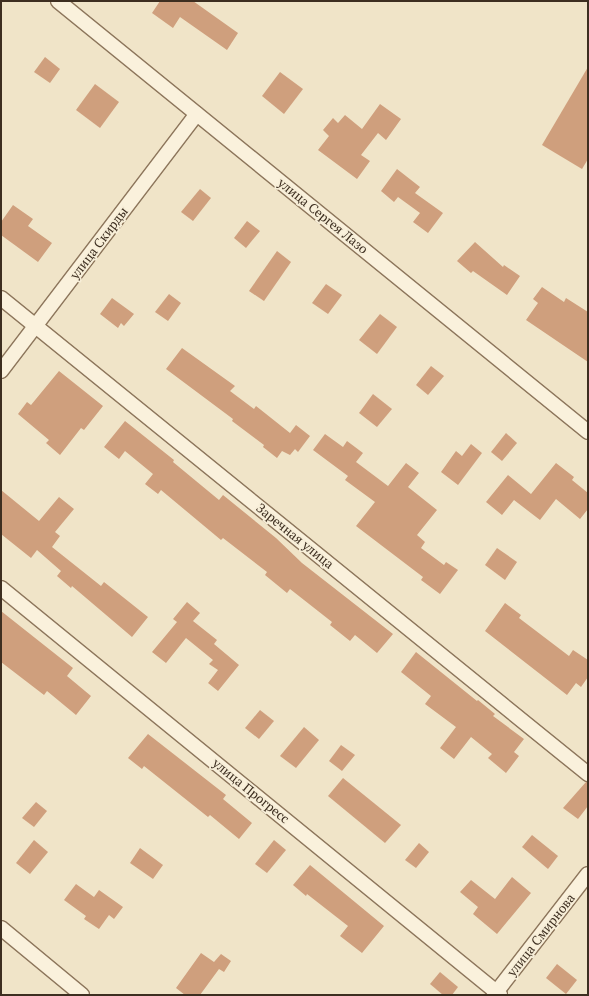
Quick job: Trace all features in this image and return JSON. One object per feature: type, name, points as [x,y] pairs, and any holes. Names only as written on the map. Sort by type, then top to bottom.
[{"type":"street","name":"улица Сергея Лазо","points":[[58,1],[588,432]]},
{"type":"street","name":"улица Скирды","points":[[1,371],[197,114]]},
{"type":"street","name":"Заречная улица","points":[[1,298],[588,774]]},
{"type":"street","name":"улица Прогресс","points":[[1,588],[497,994]]},
{"type":"street","name":"улица Смирнова","points":[[497,994],[588,874]]},
{"type":"street","points":[[1,928],[82,995]]},
{"type":"building","points":[[160,1],[193,1],[238,33],[227,50],[180,17],[173,28],[152,13]]},
{"type":"building","points":[[45,57],[60,69],[50,83],[34,72]]},
{"type":"building","points":[[588,67],[588,159],[582,169],[542,145]]},
{"type":"building","points":[[280,72],[303,89],[284,114],[262,96]]},
{"type":"building","points":[[95,84],[119,102],[100,128],[76,110]]},
{"type":"building","points":[[380,104],[401,119],[386,140],[378,133],[361,155],[370,161],[357,179],[318,150],[329,136],[323,130],[333,118],[338,123],[345,115],[362,129]]},
{"type":"building","points":[[397,169],[420,187],[415,193],[443,213],[428,233],[413,222],[420,213],[398,197],[394,202],[381,191]]},
{"type":"building","points":[[200,189],[211,198],[193,221],[181,212]]},
{"type":"building","points":[[13,205],[33,219],[28,226],[52,243],[38,262],[1,235],[1,222]]},
{"type":"building","points":[[247,221],[260,231],[246,248],[234,238]]},
{"type":"building","points":[[475,242],[503,267],[504,265],[520,276],[507,295],[473,271],[471,273],[457,261]]},
{"type":"building","points":[[277,251],[291,262],[264,301],[249,291]]},
{"type":"building","points":[[326,284],[342,295],[328,314],[312,303]]},
{"type":"building","points":[[542,287],[564,302],[566,298],[588,312],[588,362],[526,320],[538,303],[533,299]]},
{"type":"building","points":[[169,294],[181,303],[168,321],[155,312]]},
{"type":"building","points":[[112,298],[134,314],[124,326],[121,323],[118,328],[100,314]]},
{"type":"building","points":[[380,314],[397,327],[377,354],[359,340]]},
{"type":"building","points":[[182,348],[235,386],[230,391],[254,409],[256,406],[290,433],[296,425],[310,436],[298,452],[295,449],[290,455],[282,451],[277,458],[263,447],[264,445],[232,421],[233,419],[166,369]]},
{"type":"building","points":[[431,366],[444,376],[428,395],[416,385]]},
{"type":"building","points":[[59,371],[103,406],[84,430],[81,428],[60,455],[46,443],[49,440],[18,414],[27,402],[31,405]]},
{"type":"building","points":[[373,394],[392,409],[377,427],[359,413]]},
{"type":"building","points":[[125,421],[174,460],[173,462],[219,500],[223,495],[276,538],[302,563],[393,634],[377,653],[355,635],[350,641],[330,625],[332,622],[290,589],[287,593],[265,575],[267,572],[223,538],[221,540],[161,490],[158,494],[145,484],[153,474],[125,451],[119,459],[104,447]]},
{"type":"building","points":[[506,433],[517,443],[502,461],[491,452]]},
{"type":"building","points":[[325,434],[343,447],[347,441],[363,453],[356,462],[388,486],[406,463],[419,473],[408,487],[437,510],[417,535],[425,542],[421,548],[444,565],[446,562],[458,570],[440,594],[421,580],[423,577],[356,526],[375,502],[345,480],[348,476],[313,450]]},
{"type":"building","points":[[471,444],[482,453],[458,485],[441,472],[456,451],[462,456]]},
{"type":"building","points":[[556,463],[574,477],[572,480],[588,493],[588,509],[580,519],[556,499],[540,520],[514,500],[502,515],[486,502],[508,475],[531,494]]},
{"type":"building","points":[[1,490],[39,521],[59,497],[74,509],[55,532],[60,536],[52,547],[101,586],[104,582],[148,617],[132,637],[72,586],[71,588],[57,576],[61,571],[37,550],[31,558],[1,534]]},
{"type":"building","points":[[497,548],[517,562],[505,580],[485,565]]},
{"type":"building","points":[[187,602],[200,613],[193,621],[217,640],[214,644],[239,665],[218,691],[208,683],[218,670],[209,664],[213,660],[186,638],[166,663],[152,652],[177,622],[173,619]]},
{"type":"building","points":[[505,603],[521,615],[519,618],[569,656],[573,650],[588,660],[588,677],[581,687],[576,683],[567,695],[485,631]]},
{"type":"building","points":[[1,611],[73,668],[67,676],[91,696],[76,715],[47,691],[44,695],[1,662]]},
{"type":"building","points":[[416,652],[495,714],[493,716],[524,739],[514,752],[519,756],[506,773],[488,758],[492,754],[471,737],[454,759],[440,748],[456,727],[425,704],[431,696],[401,672]]},
{"type":"building","points":[[260,710],[274,721],[259,739],[245,728]]},
{"type":"building","points":[[304,727],[319,740],[296,768],[280,756]]},
{"type":"building","points":[[148,734],[226,795],[223,799],[252,823],[239,839],[210,815],[208,817],[144,766],[142,769],[128,758]]},
{"type":"building","points":[[341,745],[355,755],[342,771],[329,761]]},
{"type":"building","points":[[343,778],[401,825],[385,843],[328,796]]},
{"type":"building","points":[[586,782],[588,782],[588,806],[578,819],[563,808]]},
{"type":"building","points":[[36,802],[47,811],[34,827],[22,818]]},
{"type":"building","points":[[532,835],[558,856],[548,869],[522,847]]},
{"type":"building","points":[[34,840],[48,852],[30,874],[16,863]]},
{"type":"building","points":[[274,840],[286,850],[267,873],[255,864]]},
{"type":"building","points":[[419,843],[429,852],[416,868],[405,860]]},
{"type":"building","points":[[140,848],[163,865],[153,879],[130,863]]},
{"type":"building","points":[[310,865],[384,926],[362,953],[340,936],[348,926],[293,885]]},
{"type":"building","points":[[512,877],[531,893],[497,934],[473,914],[478,907],[460,892],[471,880],[495,899]]},
{"type":"building","points":[[76,884],[94,897],[99,890],[123,907],[114,919],[109,915],[99,929],[84,919],[86,916],[64,900]]},
{"type":"building","points":[[201,953],[214,962],[221,954],[231,961],[224,972],[219,969],[200,995],[185,995],[176,988]]},
{"type":"building","points":[[557,964],[577,980],[566,994],[546,978]]},
{"type":"building","points":[[440,972],[458,987],[452,995],[443,995],[430,984]]}]
